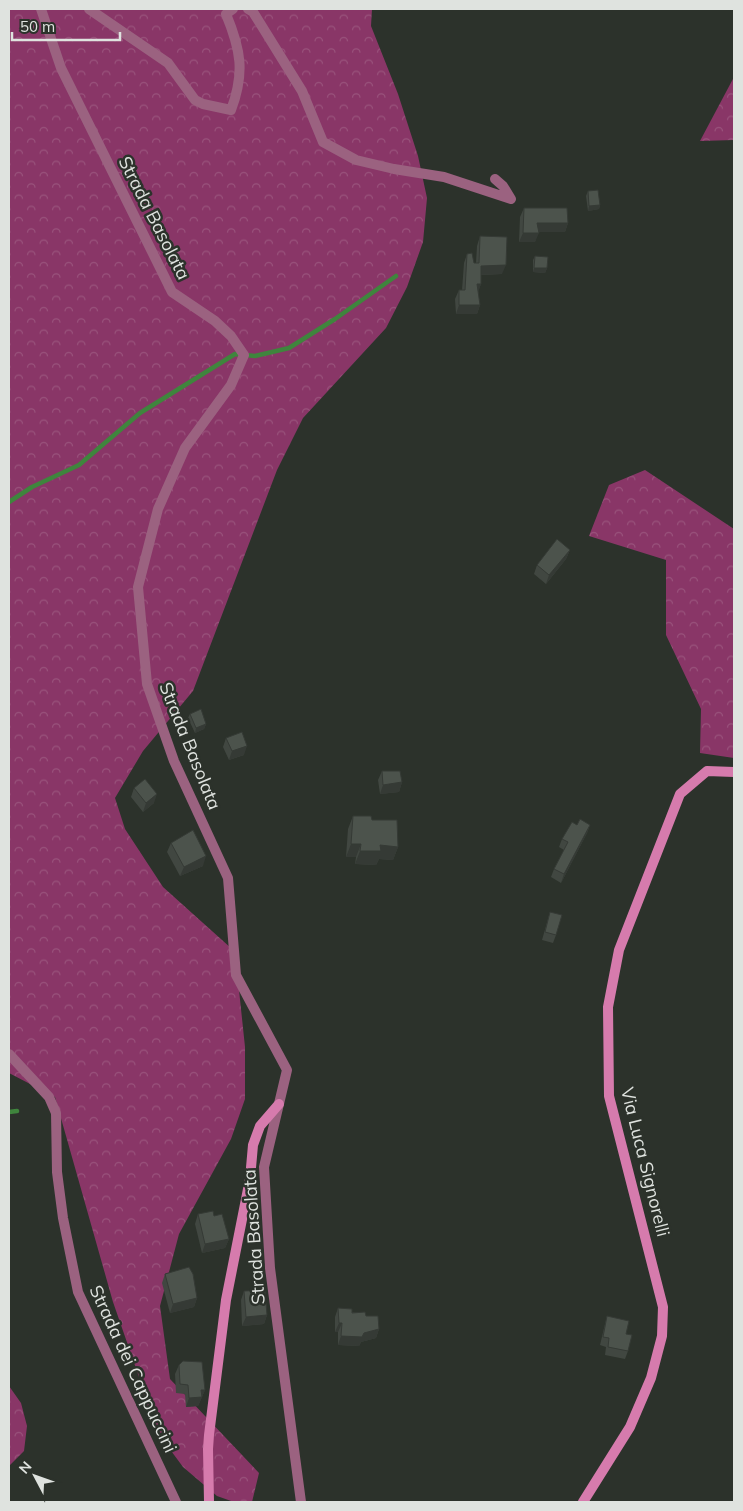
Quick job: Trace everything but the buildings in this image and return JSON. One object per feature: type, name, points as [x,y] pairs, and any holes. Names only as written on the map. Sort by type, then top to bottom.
[{"type":"main road","name":"Via Luca Signorelli","points":[[583,1502],[630,1427],[651,1378],[662,1336],[663,1307],[609,1096],[608,1007],[619,950],[680,794],[707,771],[734,772]]},
{"type":"main road","points":[[209,1502],[208,1449],[226,1300],[250,1179],[253,1145],[260,1126],[279,1104]]},
{"type":"street","name":"Strada Basolata","points":[[41,9],[61,68],[172,292],[214,321],[231,336],[244,355],[231,386],[186,448],[158,509],[138,587],[147,684],[174,761],[228,878],[236,974],[287,1070],[264,1167],[270,1268],[301,1502]]},
{"type":"street","points":[[89,9],[168,63],[195,100],[203,104],[231,110],[238,90],[240,76],[240,60],[232,28],[226,14],[233,9]]},
{"type":"street","points":[[248,9],[253,12],[302,91],[323,142],[356,160],[394,169],[444,177],[511,199],[503,186],[494,179]]},
{"type":"street","name":"Strada dei Cappuccini","points":[[9,1054],[48,1097],[56,1113],[57,1172],[62,1218],[78,1292],[176,1502]]},
{"type":"green space","points":[[9,9],[372,9],[371,26],[398,94],[418,156],[427,198],[423,242],[407,287],[386,328],[303,418],[277,470],[193,691],[143,751],[115,798],[125,829],[163,887],[232,949],[239,990],[245,1047],[245,1099],[231,1139],[179,1234],[160,1306],[170,1379],[259,1473],[252,1502],[234,1502],[217,1496],[183,1467],[152,1425],[138,1374],[113,1302],[55,1097],[9,1073]]},
{"type":"green space","points":[[734,77],[734,140],[700,141]]},
{"type":"green space","points":[[645,470],[734,529],[734,758],[700,753],[701,709],[666,635],[666,560],[589,536],[609,485]]},
{"type":"green space","points":[[9,1386],[21,1403],[27,1426],[24,1451],[9,1466]]},
{"type":"waterway","points":[[9,502],[32,487],[79,465],[140,413],[235,354],[255,356],[289,348],[335,319],[396,276]]},
{"type":"waterway","points":[[9,1112],[17,1111]]}]
